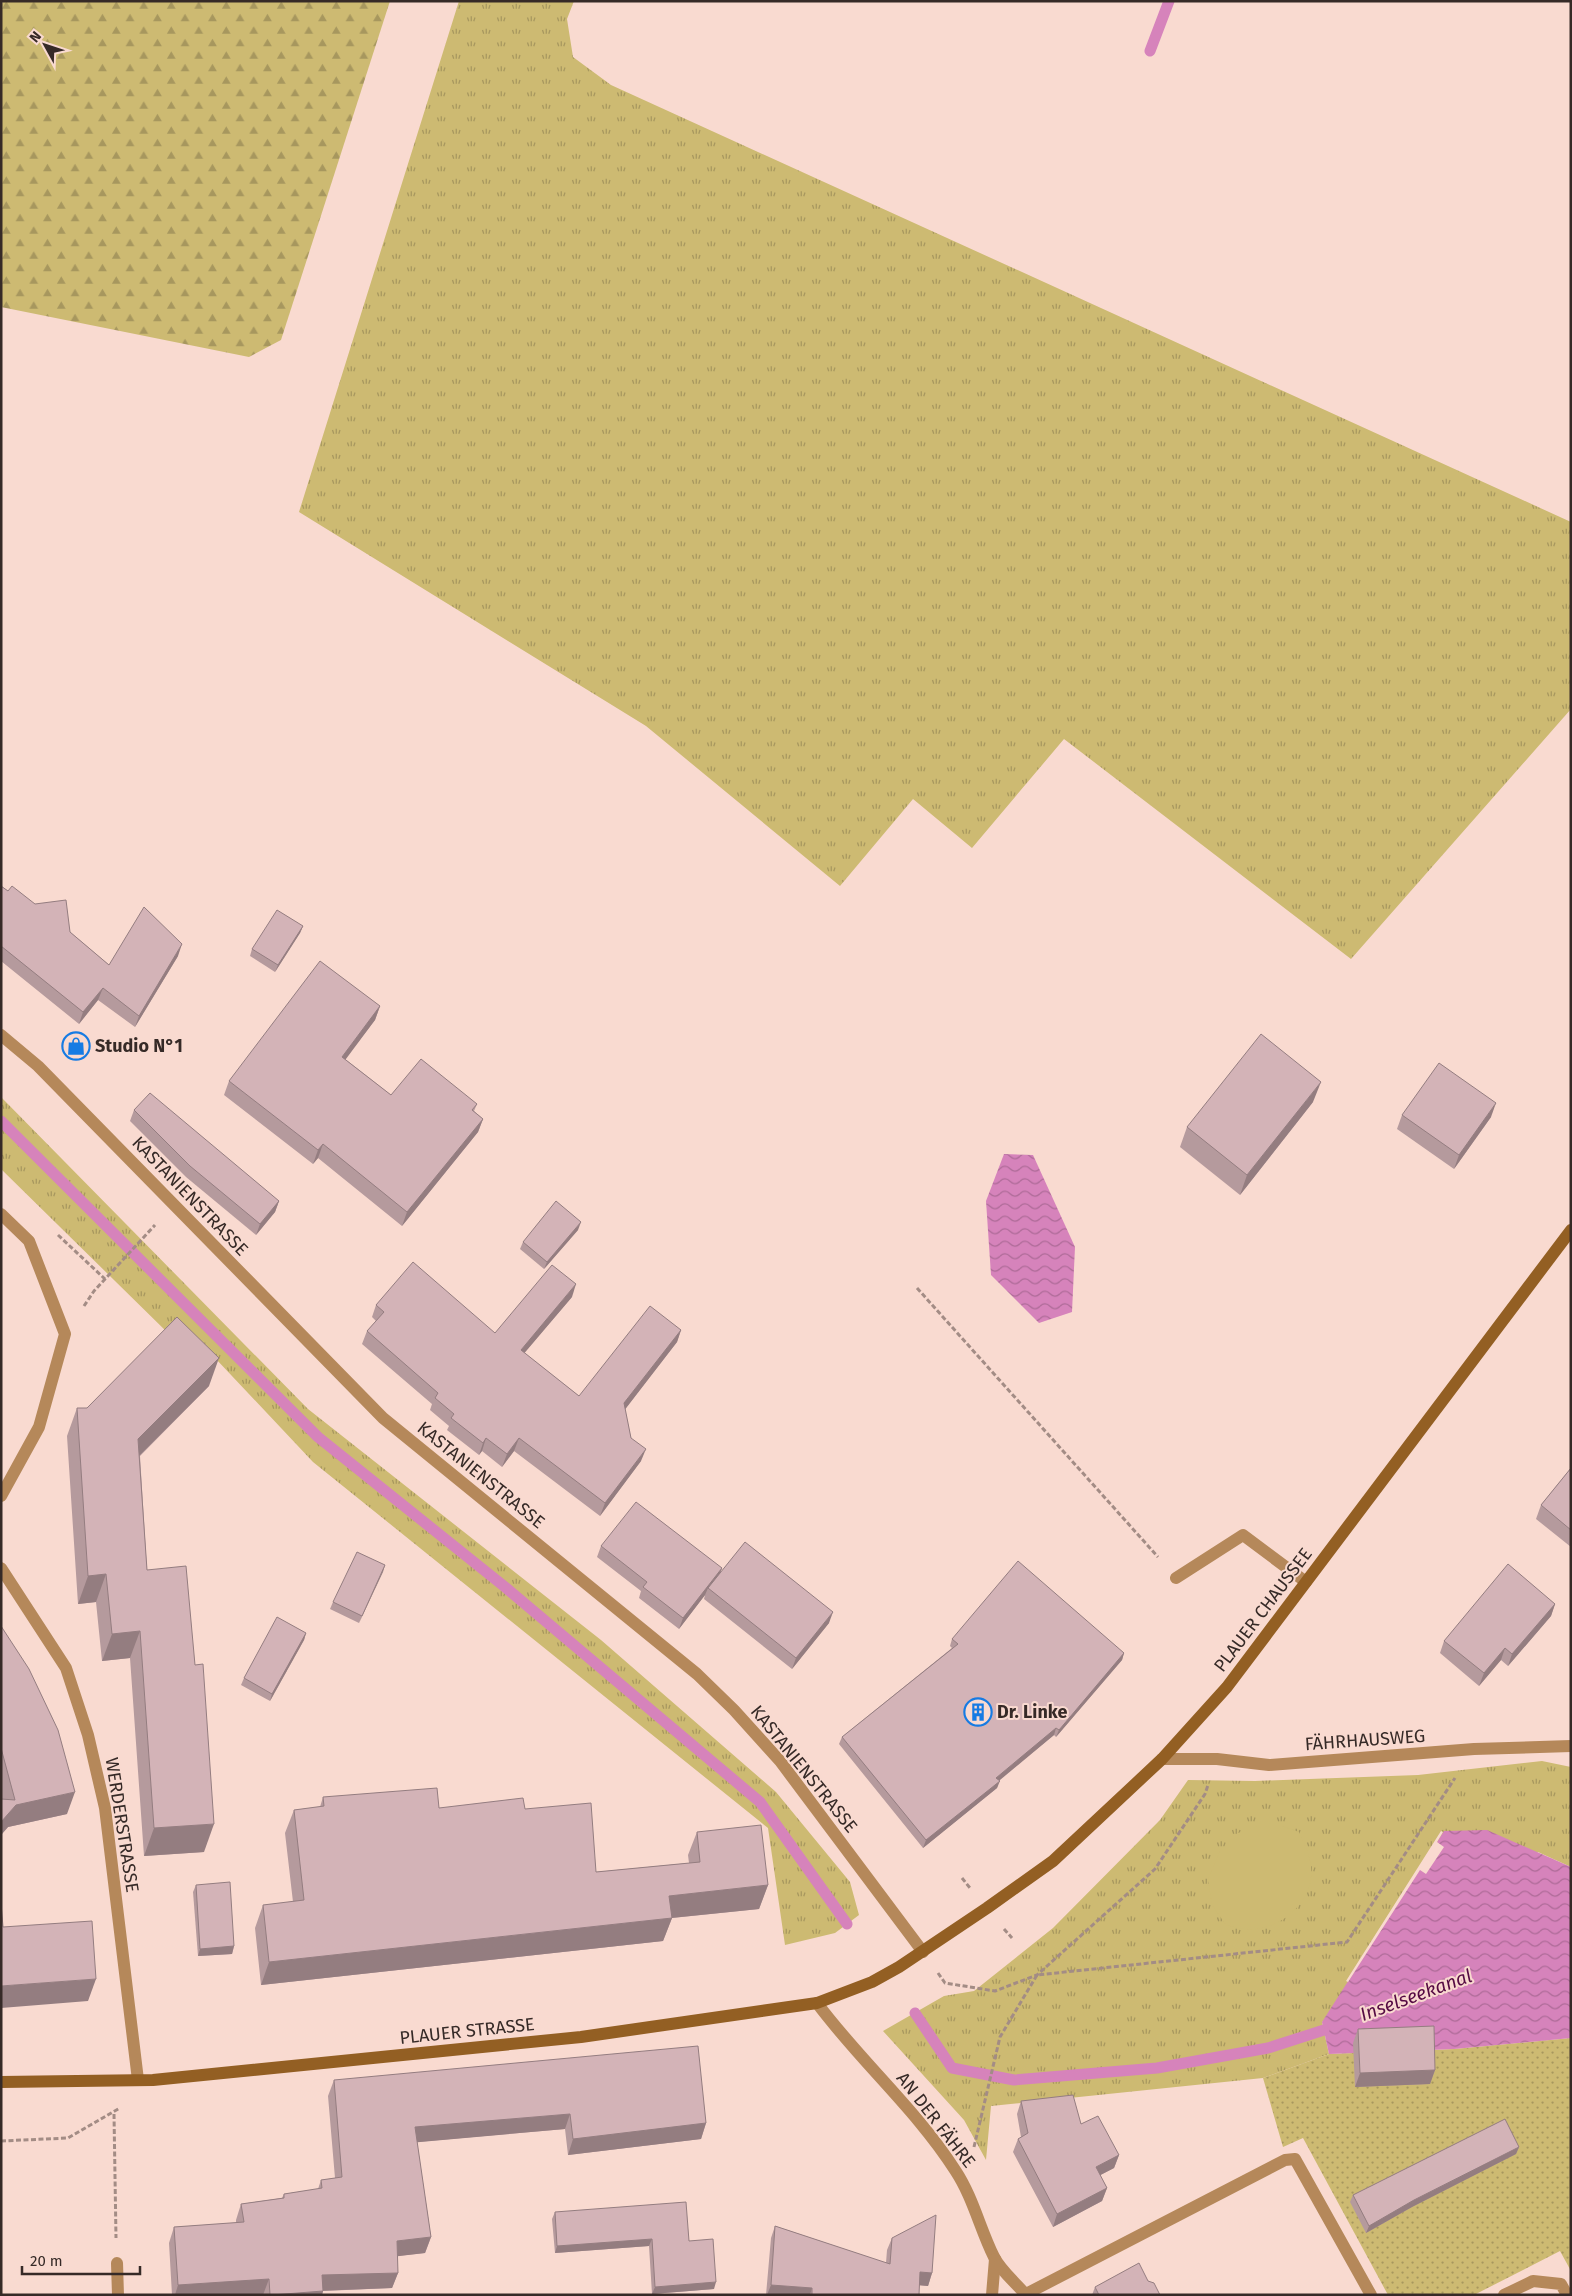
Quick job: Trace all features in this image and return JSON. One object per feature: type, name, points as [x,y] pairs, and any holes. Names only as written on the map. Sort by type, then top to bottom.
[{"type":"main road","name":"PLAUER CHAUSSEE","points":[[923,1952],[1053,1861],[1162,1759],[1227,1686],[1571,1230]]},
{"type":"main road","name":"PLAUER STRASSE","points":[[1,2082],[138,2080],[580,2037],[816,2003],[872,1982],[923,1952]]},
{"type":"street","name":"KASTANIENSTRASSE","points":[[1,1036],[38,1066],[383,1418],[697,1674],[734,1710],[780,1761],[923,1952]]},
{"type":"street","points":[[1,1214],[29,1242],[65,1334],[39,1427],[1,1496]]},
{"type":"street","points":[[1176,1578],[1243,1535],[1306,1582]]},
{"type":"street","name":"WERDERSTRASSE","points":[[1,1568],[66,1668],[88,1735],[105,1808],[138,2080]]},
{"type":"street","name":"FÄHRHAUSWEG","points":[[1162,1759],[1217,1760],[1269,1765],[1474,1749],[1571,1746]]},
{"type":"street","name":"AN DER FÄHRE","points":[[816,2003],[842,2037],[905,2104],[955,2170],[969,2195],[995,2259],[1026,2295]]},
{"type":"street","points":[[1026,2295],[1285,2160],[1295,2159],[1371,2295]]},
{"type":"street","points":[[992,2295],[995,2259]]},
{"type":"street","points":[[117,2263],[118,2295]]},
{"type":"street","points":[[1504,2295],[1533,2281],[1561,2284],[1567,2295]]},
{"type":"path","points":[[29,1242],[54,1231],[105,1279]]},
{"type":"path","points":[[94,1291],[148,1232]]},
{"type":"path","points":[[917,1288],[1176,1578]]},
{"type":"path","points":[[923,1952],[945,1983],[995,1991],[1037,1975],[1347,1942],[1474,1749]]},
{"type":"path","points":[[973,2150],[1000,2036],[1037,1975],[1155,1869],[1205,1794],[1217,1760]]},
{"type":"path","points":[[114,2114],[117,2263]]},
{"type":"green space","points":[[3,1],[390,1],[281,340],[249,357],[1,307],[1,7]]},
{"type":"green space","points":[[459,1],[574,1],[567,19],[573,57],[611,85],[1571,522],[1571,709],[1351,959],[1064,739],[972,848],[913,799],[840,886],[646,726],[299,512]]},
{"type":"green space","points":[[1,1097],[308,1409],[601,1640],[776,1792],[850,1882],[859,1915],[835,1933],[785,1945],[768,1828],[313,1462],[183,1324],[171,1336],[1,1169]]},
{"type":"green space","points":[[1542,1761],[1571,1767],[1571,1867],[1538,1852],[1322,2022],[1329,2054],[1263,2078],[991,2106],[986,2160],[964,2120],[883,2031],[944,1996],[974,1991],[1053,1928],[1160,1820],[1188,1780],[1255,1781],[1418,1775]]},
{"type":"green space","points":[[1259,1826],[1282,1826],[1299,1832],[1308,1853],[1311,1877],[1309,1888],[1304,1898],[1288,1916],[1267,1927],[1242,1929],[1226,1925],[1212,1905],[1208,1879],[1220,1851],[1238,1833]]},
{"type":"green space","points":[[1571,2038],[1571,2271],[1560,2251],[1474,2295],[1388,2295],[1303,2138],[1283,2147],[1263,2078],[1329,2054],[1454,2049]]},
{"type":"water","points":[[1004,1154],[1033,1155],[1075,1247],[1072,1312],[1039,1323],[991,1275],[986,1201]]},
{"type":"water","name":"Inselseekanal","points":[[1487,1830],[1571,1867],[1571,2038],[1454,2049],[1329,2054],[1322,2022],[1444,1831]]},
{"type":"pier","points":[[1441,1831],[1443,1832],[1437,1842],[1444,1847],[1426,1874],[1420,1870],[1348,1982],[1346,1981]]},
{"type":"building","points":[[1,886],[8,891],[12,886],[35,904],[66,900],[70,932],[109,965],[144,907],[182,944],[139,1016],[103,988],[83,1012],[1,946]]},
{"type":"building","points":[[277,910],[303,926],[278,965],[252,949]]},
{"type":"building","points":[[320,961],[380,1006],[342,1057],[391,1095],[421,1059],[477,1104],[472,1110],[483,1119],[407,1212],[323,1144],[318,1150],[229,1081]]},
{"type":"building","points":[[1261,1034],[1321,1082],[1247,1175],[1187,1127]]},
{"type":"building","points":[[1439,1063],[1496,1103],[1459,1155],[1402,1115]]},
{"type":"building","points":[[150,1093],[279,1201],[260,1224],[190,1166],[134,1110]]},
{"type":"building","points":[[556,1201],[581,1222],[547,1262],[523,1242]]},
{"type":"building","points":[[413,1262],[495,1333],[552,1265],[576,1284],[521,1350],[579,1396],[650,1306],[681,1330],[624,1403],[631,1438],[646,1449],[605,1503],[519,1438],[507,1454],[486,1438],[483,1443],[451,1418],[454,1414],[435,1398],[438,1393],[367,1331],[384,1312],[376,1305]]},
{"type":"building","points":[[177,1317],[219,1358],[138,1439],[147,1570],[186,1566],[195,1665],[203,1664],[214,1824],[154,1828],[140,1631],[112,1634],[106,1574],[88,1576],[77,1408],[87,1408]]},
{"type":"building","points":[[1571,1468],[1571,1530],[1541,1505]]},
{"type":"building","points":[[636,1502],[722,1568],[683,1618],[643,1587],[647,1582],[601,1546]]},
{"type":"building","points":[[745,1542],[833,1612],[796,1658],[708,1588]]},
{"type":"building","points":[[357,1552],[385,1565],[362,1616],[333,1602]]},
{"type":"building","name":"Dr. Linke","points":[[1018,1561],[1124,1653],[1059,1730],[1056,1728],[996,1778],[1000,1781],[926,1840],[842,1737],[958,1644],[952,1639]]},
{"type":"building","points":[[1508,1564],[1555,1604],[1512,1654],[1505,1648],[1484,1673],[1444,1641]]},
{"type":"building","points":[[277,1617],[306,1633],[272,1694],[244,1678]]},
{"type":"building","points":[[1,1626],[29,1669],[58,1730],[75,1792],[16,1805],[1,1822],[1,1799],[15,1800],[1,1748]]},
{"type":"building","points":[[437,1788],[439,1808],[523,1798],[525,1809],[591,1803],[596,1872],[700,1862],[697,1832],[761,1825],[768,1885],[669,1896],[672,1918],[269,1962],[263,1905],[304,1900],[294,1810],[324,1806],[323,1797]]},
{"type":"building","points":[[230,1882],[234,1946],[200,1949],[196,1885]]},
{"type":"building","points":[[1,1903],[3,1927],[92,1921],[96,1979],[1,1986]]},
{"type":"building","points":[[1434,2026],[1435,2070],[1360,2073],[1358,2029]]},
{"type":"building","points":[[698,2046],[706,2123],[573,2139],[570,2114],[415,2127],[431,2237],[397,2241],[398,2273],[322,2275],[323,2291],[272,2295],[270,2295],[269,2279],[178,2285],[174,2227],[244,2222],[241,2204],[284,2198],[284,2194],[322,2188],[321,2180],[342,2177],[334,2080]]},
{"type":"building","points":[[1073,2095],[1081,2124],[1098,2116],[1119,2155],[1096,2167],[1107,2188],[1057,2214],[1018,2139],[1028,2133],[1021,2101]]},
{"type":"building","points":[[1505,2119],[1519,2147],[1414,2200],[1369,2226],[1353,2195]]},
{"type":"building","points":[[686,2202],[689,2241],[713,2239],[716,2282],[655,2287],[652,2239],[557,2246],[555,2212]]},
{"type":"building","points":[[936,2215],[932,2273],[920,2272],[919,2295],[812,2295],[812,2288],[771,2285],[775,2226],[890,2264],[892,2238]]},
{"type":"building","points":[[1139,2263],[1148,2281],[1154,2283],[1160,2295],[1099,2295],[1095,2287]]},
{"type":"waterway","points":[[1150,51],[1169,1]]},
{"type":"waterway","points":[[1,1121],[318,1437],[505,1587],[760,1802],[847,1924]]},
{"type":"waterway","points":[[915,2013],[952,2068],[1014,2080],[1157,2068],[1268,2048],[1324,2030]]},
{"type":"place","name":"Studio N°1","points":[[76,1046]]},
{"type":"place","name":"Dr. Linke","points":[[978,1712]]}]
